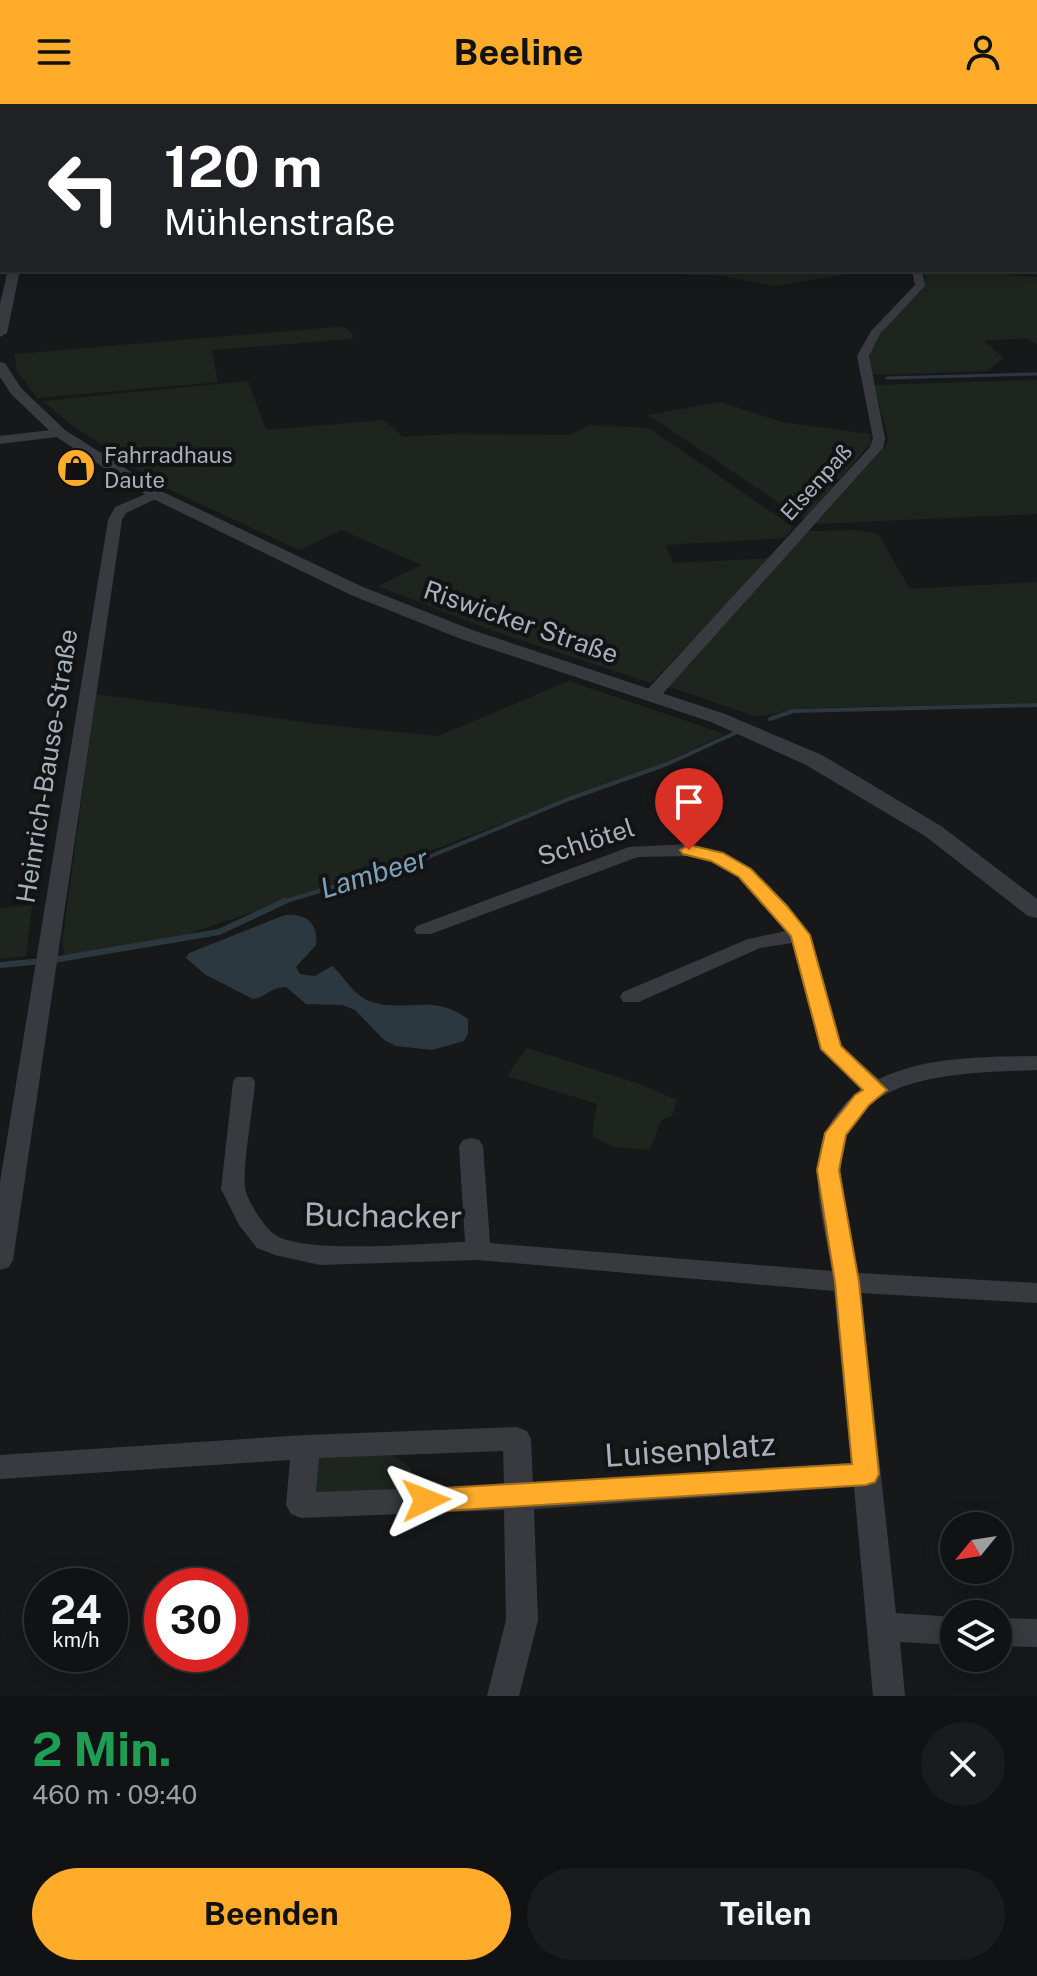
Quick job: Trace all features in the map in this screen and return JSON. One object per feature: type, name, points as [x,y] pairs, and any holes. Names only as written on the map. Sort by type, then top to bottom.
[{"type":"street","name":"Elsenpaß","points":[[652,695],[876,448],[879,438],[863,356],[875,333],[920,286],[918,272]]},
{"type":"street","points":[[0,333],[9,280]]},
{"type":"street","name":"Riswicker Straße","points":[[0,366],[16,391],[60,433],[155,494],[357,591],[468,635],[718,718],[814,760],[876,794],[933,831],[1037,911]]},
{"type":"street","points":[[0,440],[60,433]]},
{"type":"street","name":"Heinrich-Bause-Straße","points":[[0,1260],[4,1205],[115,520],[120,510],[155,494]]},
{"type":"street","name":"Schlötel","points":[[424,930],[636,851],[689,850],[717,857],[745,873],[800,935],[831,1049],[877,1090]]},
{"type":"street","points":[[631,997],[755,943],[800,935]]},
{"type":"street","points":[[889,1696],[847,1282],[828,1170],[835,1133],[862,1100],[907,1076],[943,1068],[1037,1063]]},
{"type":"street","name":"Buchacker","points":[[244,1082],[233,1189],[248,1219],[266,1241],[284,1248],[320,1255],[478,1251],[847,1282],[1037,1293]]},
{"type":"street","name":"Buchacker","points":[[471,1146],[478,1251]]},
{"type":"street","points":[[0,1467],[305,1447],[517,1439],[522,1620],[503,1696]]},
{"type":"street","name":"Luisenplatz","points":[[305,1447],[301,1505],[519,1497],[866,1474]]},
{"type":"street","points":[[883,1627],[940,1630]]},
{"type":"street","points":[[1012,1632],[1037,1633]]},
{"type":"shaded area","points":[[686,272],[860,272],[775,286],[717,275],[687,275]]},
{"type":"shaded area","points":[[922,272],[983,272],[1037,277],[1037,345],[1026,338],[984,341],[1004,358],[988,371],[870,373],[869,360],[878,337],[923,289],[925,276]]},
{"type":"shaded area","points":[[346,328],[354,336],[351,339],[212,350],[218,382],[37,398],[17,371],[14,354]]},
{"type":"shaded area","points":[[1037,380],[1037,514],[815,524],[889,442],[874,385]]},
{"type":"shaded area","points":[[248,381],[266,430],[384,420],[403,437],[447,434],[570,435],[589,425],[649,428],[793,527],[785,538],[666,545],[673,563],[772,558],[651,683],[493,631],[378,586],[421,565],[342,530],[299,550],[168,489],[73,426],[43,401]]},
{"type":"shaded area","points":[[720,402],[782,422],[870,434],[870,444],[807,517],[800,517],[648,415]]},
{"type":"shaded area","points":[[855,530],[878,534],[910,589],[1037,582],[1037,703],[802,708],[756,717],[667,686],[808,531]]},
{"type":"shaded area","points":[[569,681],[725,734],[658,766],[400,862],[179,937],[65,957],[62,943],[96,694],[326,725],[438,736]]},
{"type":"shaded area","points":[[32,905],[26,956],[0,959],[0,908]]},
{"type":"shaded area","points":[[285,915],[305,918],[315,931],[316,945],[296,967],[300,974],[315,976],[332,966],[353,990],[369,1001],[394,1006],[430,1005],[455,1011],[468,1019],[468,1034],[464,1041],[432,1050],[396,1046],[384,1040],[355,1010],[342,1005],[306,1004],[286,987],[253,999],[206,975],[186,958],[189,953]]},
{"type":"shaded area","points":[[527,1048],[640,1084],[677,1100],[672,1116],[661,1120],[650,1150],[614,1147],[592,1136],[597,1104],[507,1076]]},
{"type":"shaded area","points":[[390,1453],[411,1468],[411,1480],[401,1493],[314,1500],[311,1457]]},
{"type":"waterway","points":[[887,378],[1037,374]]},
{"type":"waterway","name":"Lambeer","points":[[770,719],[793,711],[1037,705]]},
{"type":"waterway","name":"Lambeer","points":[[284,902],[414,863],[569,799],[667,764],[735,733]]},
{"type":"waterway","name":"Lambeer","points":[[53,960],[219,932],[284,902]]},
{"type":"waterway","name":"Lambeer","points":[[279,903],[284,902]]},
{"type":"waterway","name":"Lambeer","points":[[0,965],[43,961]]},
{"type":"place","name":"Fahrradhaus Daute","points":[[76,468]]},
{"type":"route","points":[[426,1500],[519,1497],[866,1474],[847,1282],[828,1170],[835,1133],[862,1100],[877,1090],[831,1049],[800,935],[766,893],[745,873],[717,857],[689,850]]}]
